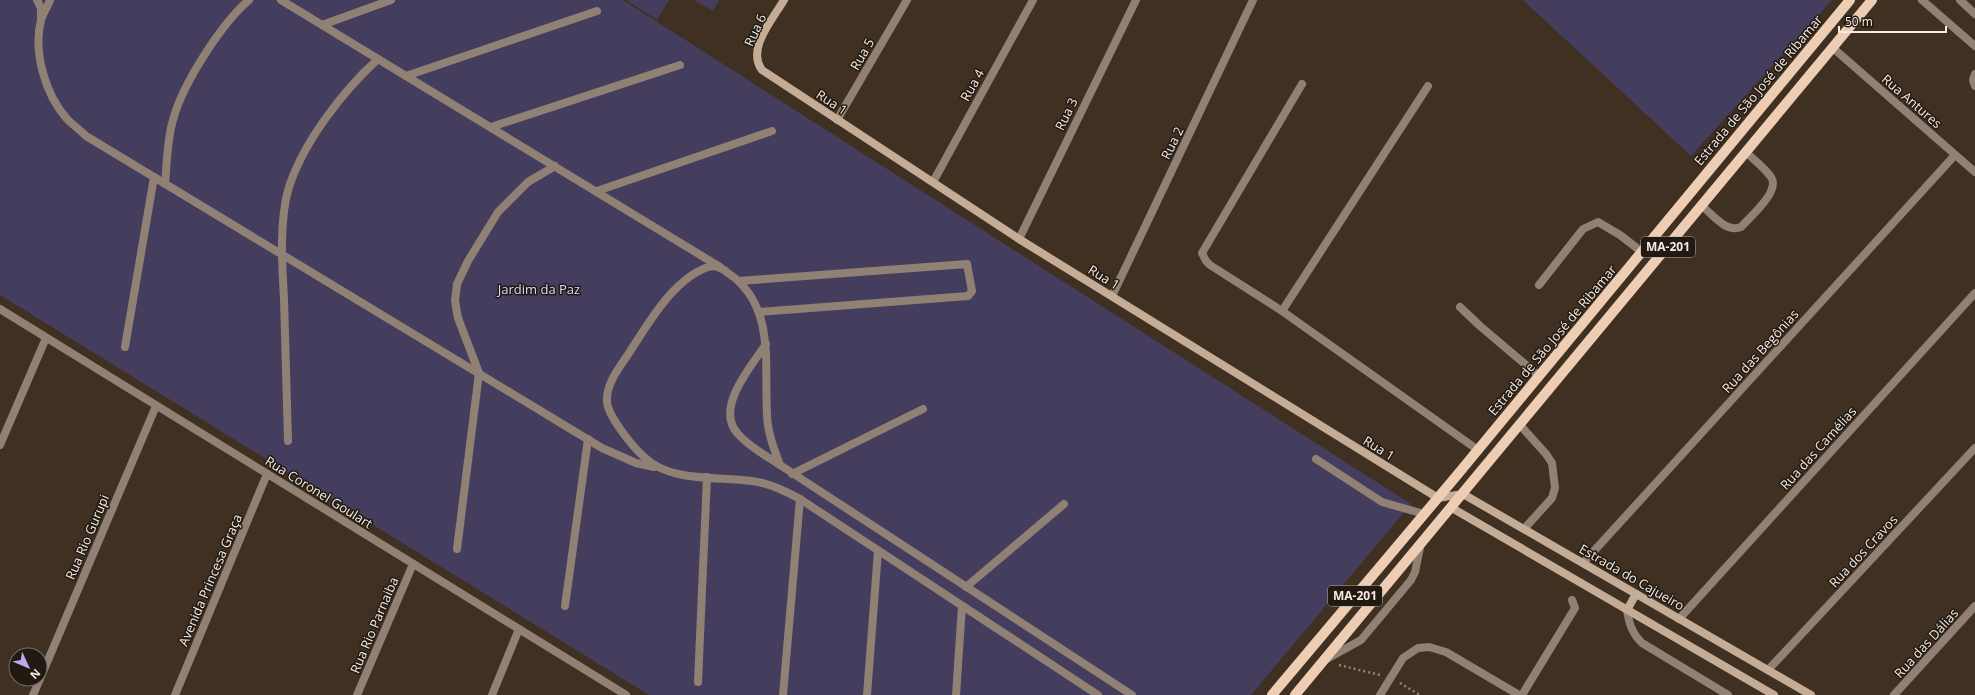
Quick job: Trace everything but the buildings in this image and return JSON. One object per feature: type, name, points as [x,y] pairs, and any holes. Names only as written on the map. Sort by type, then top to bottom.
[{"type":"main road","name":"Rua 6","points":[[762,70],[756,59],[756,50],[760,40],[784,0]]},
{"type":"main road","name":"Estrada de São José de Ribamar","points":[[1272,695],[1478,450],[1850,0]]},
{"type":"main road","name":"MA-201","points":[[1295,695],[1421,543],[1452,508],[1872,0]]},
{"type":"main road","name":"Rua 1","points":[[762,70],[1019,239],[1438,498]]},
{"type":"main road","name":"Estrada do Cajueiro","points":[[1463,494],[1811,695]]},
{"type":"main road","points":[[1438,498],[1463,494]]},
{"type":"main road","points":[[1452,508],[1774,695]]},
{"type":"main road","points":[[1627,610],[1636,594]]},
{"type":"street","points":[[37,0],[41,8],[39,46],[43,73],[53,97],[67,118],[86,136],[620,457],[664,470],[767,484],[800,499],[1098,695]]},
{"type":"street","points":[[41,20],[50,0]]},
{"type":"street","points":[[165,184],[172,121],[181,98],[203,58],[227,24],[249,0]]},
{"type":"street","points":[[281,0],[728,272],[739,281],[760,312],[766,335],[767,415],[769,429],[780,465]]},
{"type":"street","points":[[322,25],[391,0]]},
{"type":"street","name":"Rua 5","points":[[837,120],[907,0]]},
{"type":"street","name":"Rua 4","points":[[933,182],[1033,0]]},
{"type":"street","name":"Rua 3","points":[[1019,239],[1136,0]]},
{"type":"street","name":"Rua 2","points":[[1112,296],[1253,0]]},
{"type":"street","points":[[1922,0],[1975,46]]},
{"type":"street","points":[[1960,0],[1975,14]]},
{"type":"street","points":[[406,76],[597,11]]},
{"type":"street","name":"Rua Antures","points":[[1833,48],[1975,172]]},
{"type":"street","points":[[288,441],[282,255],[286,202],[295,172],[322,125],[340,99],[358,78],[378,59]]},
{"type":"street","points":[[491,127],[680,65]]},
{"type":"street","points":[[1975,74],[1973,80],[1975,86]]},
{"type":"street","points":[[1302,84],[1202,253],[1210,265],[1282,311],[1478,450]]},
{"type":"street","points":[[1282,311],[1428,86]]},
{"type":"street","points":[[597,192],[772,131]]},
{"type":"street","points":[[1702,206],[1728,228],[1734,230],[1740,227],[1771,193],[1774,185],[1771,177],[1746,152]]},
{"type":"street","name":"Rua das Begônias","points":[[1583,563],[1955,155]]},
{"type":"street","points":[[458,549],[479,373],[458,318],[454,301],[457,284],[468,261],[498,212],[528,182],[555,166]]},
{"type":"street","points":[[125,347],[154,177]]},
{"type":"street","points":[[1539,285],[1583,229],[1591,224],[1598,222],[1607,226],[1642,252]]},
{"type":"street","points":[[739,281],[967,264],[972,291],[968,296],[760,312]]},
{"type":"street","points":[[664,470],[650,463],[641,455],[617,423],[607,405],[609,387],[614,376],[656,311],[670,295],[699,271],[709,267],[719,268],[728,272]]},
{"type":"street","name":"Rua das Camélias","points":[[1679,619],[1975,293]]},
{"type":"street","points":[[1460,307],[1539,376]]},
{"type":"street","name":"Rua Coronel Goulart","points":[[0,310],[626,695]]},
{"type":"street","points":[[0,446],[46,338]]},
{"type":"street","points":[[766,344],[734,394],[729,412],[731,423],[739,436],[792,474],[1132,695]]},
{"type":"street","name":"Rua Rio Gurupi","points":[[48,660],[156,406]]},
{"type":"street","points":[[792,474],[923,409]]},
{"type":"street","points":[[1520,425],[1546,454],[1552,463],[1555,488],[1552,498],[1524,529]]},
{"type":"street","points":[[565,606],[588,439]]},
{"type":"street","name":"Rua dos Cravos","points":[[1768,670],[1975,448]]},
{"type":"street","points":[[1316,459],[1382,502],[1424,514]]},
{"type":"street","name":"Avenida Princesa Graça","points":[[174,695],[267,474]]},
{"type":"street","points":[[698,682],[707,477]]},
{"type":"street","points":[[783,695],[800,499]]},
{"type":"street","points":[[966,588],[1064,504]]},
{"type":"street","points":[[1323,661],[1361,640],[1411,580],[1415,572],[1421,543]]},
{"type":"street","points":[[867,695],[878,551]]},
{"type":"street","name":"Rua Rio Parnaiba","points":[[357,695],[414,564]]},
{"type":"street","points":[[1380,695],[1402,658],[1418,648],[1429,647],[1446,652],[1520,695],[1574,608],[1572,600]]},
{"type":"street","points":[[956,695],[962,606]]},
{"type":"street","name":"Rua das Dálias","points":[[1894,695],[1975,606]]},
{"type":"street","points":[[1627,610],[1629,626],[1634,635],[1642,643],[1728,695]]},
{"type":"street","points":[[492,695],[519,629]]},
{"type":"path","points":[[1323,661],[1391,677],[1420,695]]},
{"type":"green space","name":"Jardim da Paz","points":[[0,0],[623,0],[1411,504],[1251,695],[649,695],[0,295]]},
{"type":"green space","points":[[626,0],[669,0],[657,20]]},
{"type":"green space","points":[[694,0],[719,0],[713,11]]},
{"type":"green space","points":[[1523,0],[1832,0],[1691,156]]}]
